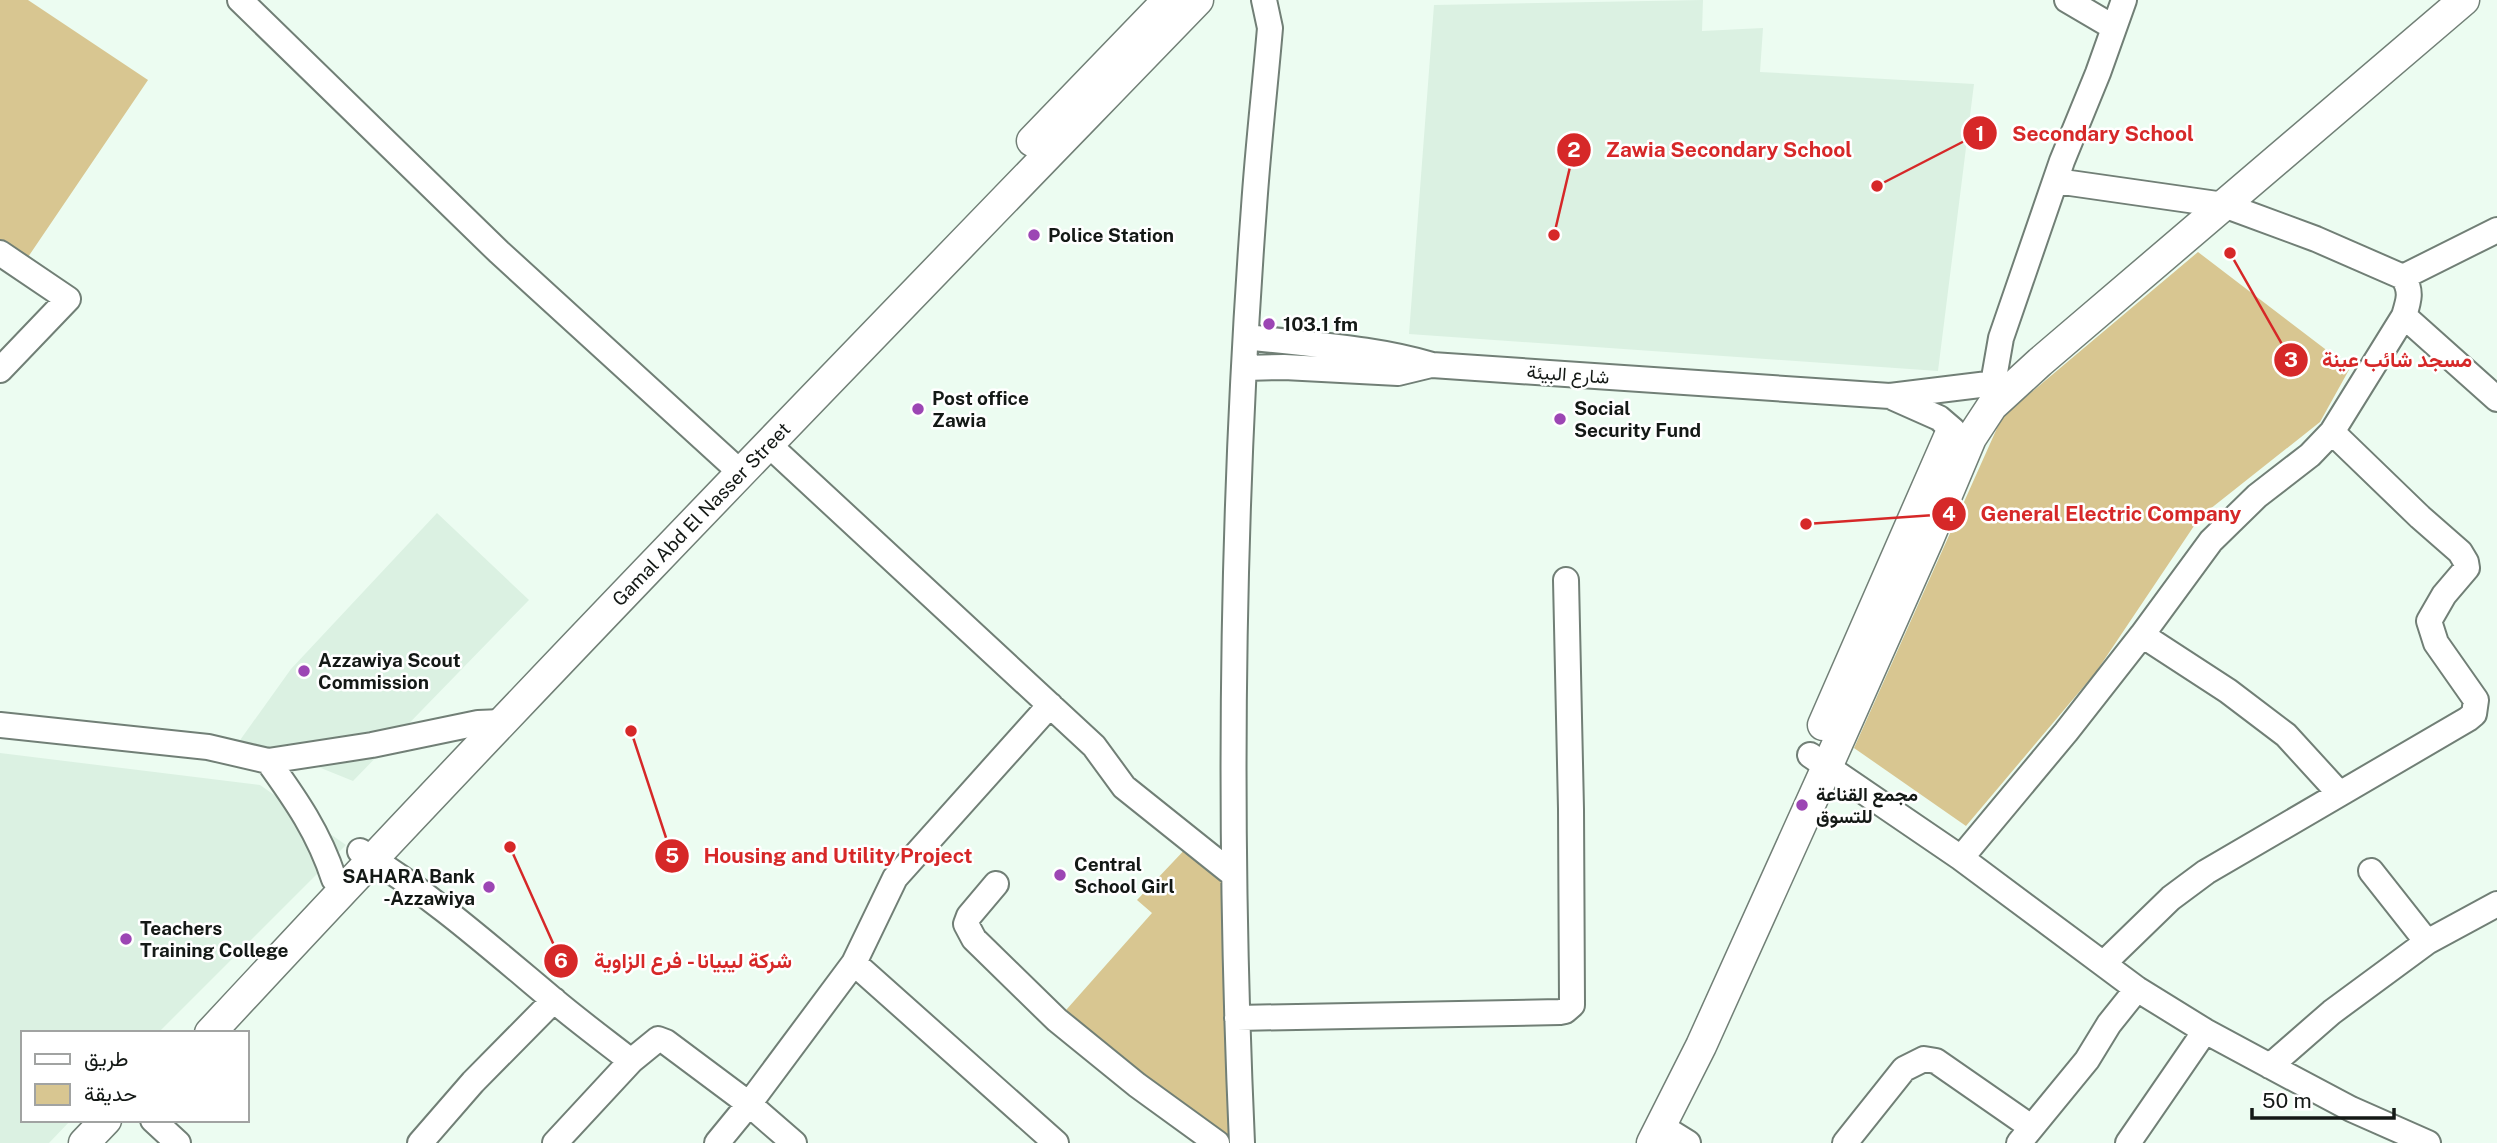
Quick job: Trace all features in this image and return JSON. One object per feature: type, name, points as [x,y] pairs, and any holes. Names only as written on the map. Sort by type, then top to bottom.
[{"type":"main road","name":"Gamal Abd El Nasser Street","points":[[212,1031],[366,854],[734,466],[1168,0]]},
{"type":"main road","name":"Gamal Abd El Nasser Street","points":[[734,466],[768,444],[1198,0]]},
{"type":"main road","points":[[1636,1143],[1818,761],[1928,540],[1961,458],[1986,414],[2214,204],[2443,0]]},
{"type":"main road","points":[[1656,1134],[1701,1046],[1953,430],[1991,381],[2464,0]]},
{"type":"main road","name":"Gamal Abd El Nasser Street","points":[[190,1031],[334,879],[366,854]]},
{"type":"main road","points":[[84,1143],[104,1122]]},
{"type":"main road","points":[[107,1143],[126,1122]]},
{"type":"street","points":[[240,0],[499,252],[734,466]]},
{"type":"street","points":[[1242,1143],[1234,875],[1235,614],[1254,206],[1270,28],[1264,0]]},
{"type":"street","points":[[1270,28],[1284,0]]},
{"type":"street","points":[[2067,0],[2113,27]]},
{"type":"street","points":[[1991,381],[2001,338],[2124,0]]},
{"type":"street","points":[[1961,858],[2066,732],[2211,541],[2257,496],[2310,455],[2332,432],[2404,316],[2410,299],[2403,277],[2316,239],[2214,204],[2056,181]]},
{"type":"street","points":[[2403,277],[2497,230]]},
{"type":"street","points":[[0,253],[68,299],[0,370]]},
{"type":"street","points":[[2404,316],[2497,399]]},
{"type":"street","name":"شارع البيئة","points":[[1247,337],[1366,350],[1403,356],[1432,365],[1890,396],[1991,381]]},
{"type":"street","points":[[1245,368],[1284,367],[1398,373],[1432,365]]},
{"type":"street","name":"شارع البيئة","points":[[1890,396],[1930,413],[1953,430]]},
{"type":"street","points":[[2104,963],[2171,898],[2197,878],[2474,714],[2476,700],[2436,643],[2430,621],[2435,608],[2467,568],[2466,562],[2460,552],[2332,432]]},
{"type":"street","points":[[768,444],[1094,746],[1124,787],[1234,875]]},
{"type":"street","points":[[1237,1018],[1560,1012],[1573,1005],[1566,580]]},
{"type":"street","points":[[2142,635],[2228,691],[2286,735],[2339,793]]},
{"type":"street","points":[[717,1143],[854,962],[895,878],[1050,705]]},
{"type":"street","points":[[0,725],[208,747],[268,761],[490,723]]},
{"type":"street","points":[[268,761],[315,830],[334,879]]},
{"type":"street","points":[[1818,761],[1961,858],[2137,989],[2205,1031],[2351,1109],[2428,1143]]},
{"type":"street","points":[[366,854],[472,931],[631,1061]]},
{"type":"street","points":[[2371,871],[2427,942]]},
{"type":"street","points":[[996,884],[968,916],[966,923],[974,939],[1057,1020],[1137,1085],[1217,1143]]},
{"type":"street","points":[[2270,1066],[2332,1012],[2427,942],[2497,904]]},
{"type":"street","points":[[854,962],[1056,1143]]},
{"type":"street","points":[[1845,1143],[1904,1069],[1924,1059],[1936,1061],[2025,1135],[2087,1060],[2109,1024],[2137,989]]},
{"type":"street","points":[[420,1143],[473,1082],[554,1000]]},
{"type":"street","points":[[2128,1143],[2205,1031]]},
{"type":"street","points":[[555,1143],[631,1061],[657,1039],[666,1042],[749,1104],[794,1143]]},
{"type":"street","points":[[155,1122],[178,1143]]},
{"type":"street","points":[[1656,1134],[1688,1143]]},
{"type":"shaded area","points":[[1703,0],[1702,31],[1763,28],[1760,72],[1974,84],[1938,371],[1409,334],[1434,5]]},
{"type":"shaded area","points":[[437,513],[529,600],[353,781],[269,747],[238,743],[291,669]]},
{"type":"shaded area","name":"Teachers Training College","points":[[0,753],[260,785],[346,845],[160,1031],[21,1031],[21,1122],[69,1122],[49,1143],[0,1143]]},
{"type":"green space","points":[[0,0],[28,0],[148,80],[24,263],[0,247]]},
{"type":"green space","points":[[2198,252],[2350,368],[2320,422],[2200,517],[2096,672],[1966,826],[1854,748],[2002,417]]},
{"type":"green space","points":[[1191,843],[1232,876],[1242,1143],[1218,1143],[1059,1018],[1152,913],[1137,900]]},
{"type":"place","name":"Secondary School","points":[[1877,186]]},
{"type":"place","name":"Police Station","points":[[1034,235]]},
{"type":"place","name":"Zawia Secondary School","points":[[1554,235]]},
{"type":"place","name":"مسجد شائب عينة","points":[[2230,253]]},
{"type":"place","name":"103.1 fm","points":[[1269,324]]},
{"type":"place","name":"Post office Zawia","points":[[918,409]]},
{"type":"place","name":"Social Security Fund","points":[[1560,419]]},
{"type":"place","name":"General Electric Company","points":[[1806,524]]},
{"type":"place","name":"Azzawiya Scout Commission","points":[[304,671]]},
{"type":"place","name":"Housing and Utility Project","points":[[631,731]]},
{"type":"place","name":"مجمع القناعة للتسوق","points":[[1802,805]]},
{"type":"place","name":"شركة ليبيانا - فرع الزاوية","points":[[510,847]]},
{"type":"place","name":"Central School Girl","points":[[1060,875]]},
{"type":"place","name":"SAHARA Bank -Azzawiya","points":[[489,887]]},
{"type":"place","name":"Teachers Training College","points":[[126,939]]}]
